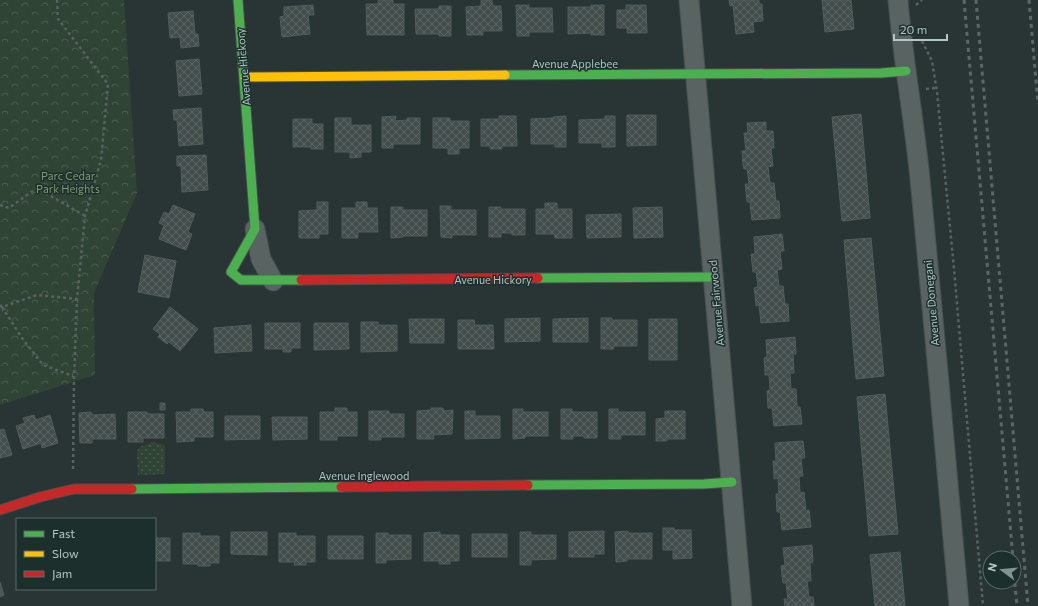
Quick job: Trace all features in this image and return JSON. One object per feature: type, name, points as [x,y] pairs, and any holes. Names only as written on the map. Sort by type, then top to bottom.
[{"type":"street","name":"Avenue Hickory","points":[[238,0],[255,229],[261,259],[273,281]]},
{"type":"street","name":"Avenue Fairwood","points":[[690,0],[742,606]]},
{"type":"street","name":"Avenue Donegani","points":[[906,3],[902,47],[921,186],[959,606]]},
{"type":"street","name":"Avenue Applebee","points":[[244,77],[881,73],[906,71]]},
{"type":"street","name":"Avenue Hickory","points":[[255,229],[230,272],[241,280],[273,281],[714,277]]},
{"type":"street","name":"Avenue Inglewood","points":[[0,510],[40,497],[78,489],[688,484],[732,482]]},
{"type":"path","points":[[57,0],[58,19],[108,84],[101,160],[85,216],[77,300],[72,477]]},
{"type":"path","points":[[906,3],[915,11]]},
{"type":"path","points":[[920,36],[932,61],[937,92],[983,606]]},
{"type":"path","points":[[0,205],[9,208],[37,188],[85,216]]},
{"type":"path","points":[[74,377],[43,365],[22,338],[1,306],[37,295],[77,300]]},
{"type":"green space","name":"Parc Cedar Park Heights","points":[[0,0],[124,0],[137,193],[94,293],[95,375],[0,405]]},
{"type":"green space","points":[[152,442],[165,445],[165,474],[138,475],[137,451],[140,447]]},
{"type":"building","points":[[378,0],[393,0],[393,4],[404,4],[404,35],[367,35],[366,4],[378,4]]},
{"type":"building","points":[[481,0],[492,0],[493,6],[501,6],[502,31],[483,31],[483,35],[467,35],[466,7],[481,6]]},
{"type":"building","points":[[729,0],[759,0],[759,4],[762,4],[763,21],[753,22],[754,32],[736,34],[733,5],[730,6]]},
{"type":"building","points":[[822,0],[851,0],[854,29],[825,32]]},
{"type":"building","points":[[313,5],[314,15],[308,15],[310,34],[282,37],[280,17],[284,16],[284,7]]},
{"type":"building","points":[[516,5],[529,5],[529,8],[552,8],[553,32],[529,32],[529,36],[517,36]]},
{"type":"building","points":[[591,5],[604,5],[604,35],[591,35],[591,33],[568,34],[568,7],[591,7]]},
{"type":"building","points":[[626,5],[646,5],[647,33],[627,33],[627,28],[617,28],[617,10],[626,10]]},
{"type":"building","points":[[439,6],[451,6],[451,36],[439,36],[439,34],[416,34],[415,9],[439,9]]},
{"type":"building","points":[[193,11],[195,34],[198,34],[199,46],[181,48],[180,37],[170,38],[168,13]]},
{"type":"building","points":[[199,59],[202,94],[179,96],[176,61]]},
{"type":"building","points":[[201,108],[203,144],[179,146],[177,120],[174,120],[173,110]]},
{"type":"building","points":[[861,114],[870,218],[842,221],[832,117]]},
{"type":"building","points":[[627,115],[656,115],[656,145],[627,146]]},
{"type":"building","points":[[396,116],[395,121],[407,120],[407,118],[420,118],[420,144],[393,144],[393,148],[382,148],[382,117]]},
{"type":"building","points":[[499,116],[516,116],[517,146],[502,146],[502,149],[490,149],[490,146],[481,146],[481,119],[499,119]]},
{"type":"building","points":[[566,116],[566,147],[555,147],[555,144],[531,144],[531,119]]},
{"type":"building","points":[[605,116],[615,116],[615,147],[602,147],[602,143],[579,143],[579,120],[605,119]]},
{"type":"building","points":[[335,118],[351,118],[351,125],[371,125],[371,152],[361,152],[361,157],[350,158],[350,152],[335,152]]},
{"type":"building","points":[[433,118],[450,118],[450,121],[469,121],[469,148],[459,148],[459,154],[448,154],[448,148],[433,148]]},
{"type":"building","points":[[293,119],[312,119],[312,124],[323,124],[323,149],[293,147]]},
{"type":"building","points":[[766,122],[766,131],[773,131],[774,148],[771,148],[773,166],[768,167],[770,183],[774,183],[776,201],[779,201],[780,218],[752,220],[750,202],[747,202],[745,184],[749,184],[747,169],[744,169],[743,165],[742,151],[746,151],[744,133],[748,133],[747,123]]},
{"type":"building","points":[[206,155],[208,190],[182,192],[181,166],[177,166],[177,156]]},
{"type":"building","points":[[317,202],[328,202],[328,234],[319,234],[319,238],[299,238],[299,211],[317,210]]},
{"type":"building","points":[[356,202],[367,202],[367,208],[377,208],[378,232],[358,232],[358,238],[342,238],[342,208],[356,208]]},
{"type":"building","points":[[545,203],[557,203],[557,209],[572,209],[572,238],[555,238],[554,234],[536,234],[536,209],[545,209]]},
{"type":"building","points":[[173,205],[195,214],[188,232],[192,234],[186,250],[159,239],[164,225],[159,223],[164,212],[169,214]]},
{"type":"building","points":[[440,206],[451,206],[451,210],[476,210],[476,235],[452,235],[452,238],[441,237]]},
{"type":"building","points":[[391,207],[403,207],[403,210],[427,210],[427,236],[403,236],[391,238]]},
{"type":"building","points":[[489,207],[501,207],[501,209],[525,209],[525,235],[501,233],[501,237],[489,237]]},
{"type":"building","points":[[662,207],[663,237],[634,238],[633,208]]},
{"type":"building","points":[[621,214],[621,237],[587,238],[586,215]]},
{"type":"building","points":[[782,234],[784,251],[780,251],[782,269],[777,270],[779,286],[783,286],[785,304],[788,304],[789,321],[761,323],[759,305],[756,306],[754,288],[758,287],[756,272],[753,272],[751,254],[755,254],[754,237]]},
{"type":"building","points":[[871,238],[884,376],[856,379],[844,240]]},
{"type":"building","points":[[145,255],[176,261],[169,298],[138,292]]},
{"type":"building","points":[[170,307],[198,329],[180,351],[169,342],[167,344],[158,337],[160,334],[153,329]]},
{"type":"building","points":[[540,318],[540,341],[505,342],[505,319]]},
{"type":"building","points":[[588,318],[588,342],[553,342],[553,319]]},
{"type":"building","points":[[601,318],[612,318],[612,320],[637,320],[637,346],[613,346],[614,349],[601,349]]},
{"type":"building","points":[[409,319],[444,319],[444,343],[410,343]]},
{"type":"building","points":[[649,319],[677,319],[677,360],[649,360]]},
{"type":"building","points":[[458,320],[474,320],[475,325],[493,325],[494,349],[458,349]]},
{"type":"building","points":[[361,322],[378,322],[378,325],[397,325],[397,351],[361,352]]},
{"type":"building","points":[[265,323],[300,323],[300,348],[291,348],[291,352],[283,352],[283,349],[265,349]]},
{"type":"building","points":[[314,323],[348,323],[349,349],[314,350]]},
{"type":"building","points":[[251,325],[252,351],[215,353],[214,328]]},
{"type":"building","points":[[795,337],[796,354],[793,354],[794,373],[790,373],[791,389],[796,389],[797,407],[800,407],[802,424],[774,426],[772,408],[768,408],[767,391],[770,390],[769,375],[765,375],[764,358],[767,357],[766,340]]},
{"type":"building","points":[[885,394],[898,534],[869,536],[857,397]]},
{"type":"building","points":[[160,403],[165,403],[165,410],[160,410]]},
{"type":"building","points":[[335,408],[347,408],[347,412],[357,412],[357,436],[337,436],[337,440],[320,440],[320,412],[335,412]]},
{"type":"building","points":[[431,408],[443,408],[444,411],[453,410],[452,434],[433,435],[434,439],[417,439],[417,411],[431,410]]},
{"type":"building","points":[[191,409],[203,409],[204,412],[213,412],[213,437],[194,437],[194,441],[177,442],[176,412],[191,412]]},
{"type":"building","points":[[513,409],[523,409],[523,412],[548,412],[548,436],[525,436],[525,438],[513,439]]},
{"type":"building","points":[[561,409],[572,409],[572,412],[597,412],[597,438],[573,436],[573,439],[561,439]]},
{"type":"building","points":[[609,409],[618,409],[618,412],[645,412],[645,435],[620,435],[621,439],[609,439]]},
{"type":"building","points":[[369,411],[389,411],[389,414],[404,414],[404,437],[381,437],[381,440],[369,440]]},
{"type":"building","points":[[465,411],[475,411],[475,416],[500,416],[500,438],[465,439]]},
{"type":"building","points":[[665,411],[685,411],[685,439],[667,439],[667,441],[656,441],[656,419],[665,418]]},
{"type":"building","points":[[91,412],[92,415],[115,414],[116,439],[92,439],[92,443],[80,443],[79,413]]},
{"type":"building","points":[[128,412],[164,414],[164,438],[143,438],[143,442],[128,442]]},
{"type":"building","points":[[34,415],[36,420],[50,415],[58,443],[42,448],[41,443],[23,449],[16,426],[25,423],[23,418]]},
{"type":"building","points":[[225,416],[260,416],[260,439],[225,440]]},
{"type":"building","points":[[272,417],[307,417],[307,439],[273,440]]},
{"type":"building","points":[[4,429],[12,455],[0,458],[0,430]]},
{"type":"building","points":[[803,441],[805,458],[801,458],[803,476],[799,476],[800,493],[804,492],[806,511],[809,510],[811,527],[782,530],[780,512],[777,512],[776,494],[779,494],[778,478],[774,479],[773,461],[776,461],[775,443]]},
{"type":"building","points":[[663,528],[674,528],[674,530],[691,530],[692,558],[673,559],[673,550],[663,550]]},
{"type":"building","points":[[604,531],[604,554],[594,554],[594,557],[569,557],[569,532]]},
{"type":"building","points":[[628,531],[628,533],[652,533],[652,559],[627,559],[627,561],[616,562],[615,532]]},
{"type":"building","points":[[231,532],[267,532],[267,555],[231,554]]},
{"type":"building","points":[[440,532],[440,535],[459,535],[459,561],[450,561],[450,564],[439,564],[439,561],[424,561],[424,533]]},
{"type":"building","points":[[520,532],[531,532],[531,535],[556,535],[556,559],[531,560],[531,565],[520,565]]},
{"type":"building","points":[[183,533],[200,533],[200,536],[219,536],[219,563],[210,563],[210,566],[183,564]]},
{"type":"building","points":[[279,533],[296,533],[296,536],[315,536],[315,562],[306,562],[306,565],[294,565],[295,562],[279,562]]},
{"type":"building","points":[[376,533],[388,533],[388,535],[411,535],[411,559],[386,560],[386,563],[376,563]]},
{"type":"building","points":[[472,534],[507,534],[507,557],[472,557]]},
{"type":"building","points":[[328,536],[363,536],[363,559],[328,559]]},
{"type":"building","points":[[156,538],[170,538],[170,561],[156,561]]},
{"type":"building","points":[[812,545],[813,562],[810,563],[811,581],[807,581],[809,597],[813,597],[814,606],[785,606],[784,599],[788,599],[786,583],[783,583],[781,566],[785,565],[783,548]]},
{"type":"building","points":[[900,552],[905,606],[875,606],[870,555]]},
{"type":"building","points":[[0,582],[4,595],[0,597]]},
{"type":"railway","points":[[964,0],[1012,550]]},
{"type":"railway","points":[[976,0],[1028,606]]},
{"type":"railway","points":[[1029,0],[1038,104]]},
{"type":"railway","points":[[1015,590],[1017,606]]},
{"type":"traffic: fast","points":[[238,0],[255,229],[231,272],[241,280],[301,280]]},
{"type":"traffic: fast","points":[[505,75],[881,73],[906,71]]},
{"type":"traffic: fast","points":[[538,278],[714,277]]},
{"type":"traffic: fast","points":[[528,485],[704,484],[732,482]]},
{"type":"traffic: fast","points":[[132,489],[341,487]]},
{"type":"traffic: slow","points":[[245,77],[505,75]]},
{"type":"traffic: jam","points":[[301,280],[538,278]]},
{"type":"traffic: jam","points":[[341,487],[528,485]]},
{"type":"traffic: jam","points":[[0,510],[40,497],[74,489],[132,489]]}]
